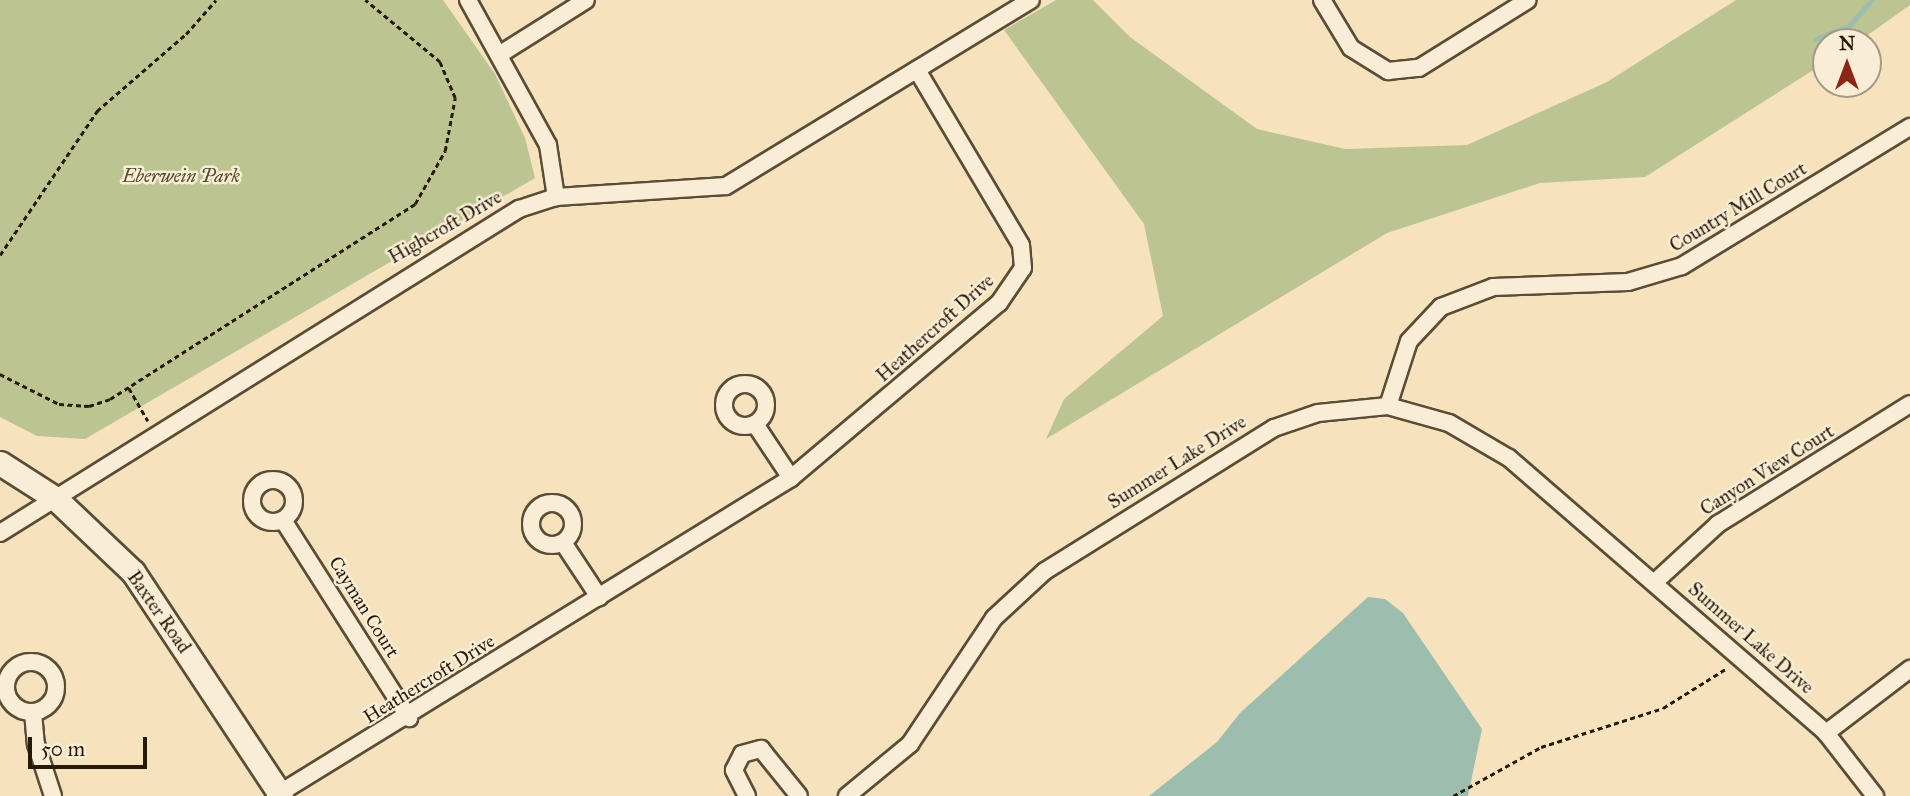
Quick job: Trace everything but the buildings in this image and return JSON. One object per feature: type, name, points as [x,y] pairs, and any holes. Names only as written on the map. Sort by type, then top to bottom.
[{"type":"main road","name":"Baxter Road","points":[[0,464],[56,499],[133,572],[278,796]]},
{"type":"street","points":[[468,0],[502,53],[548,145],[556,197]]},
{"type":"street","points":[[502,53],[586,0]]},
{"type":"street","name":"Highcroft Drive","points":[[0,533],[56,499],[154,432],[469,234],[556,197],[726,186],[1031,0]]},
{"type":"street","points":[[1322,0],[1351,48],[1388,71],[1419,68],[1528,0]]},
{"type":"street","name":"Heathercroft Drive","points":[[278,796],[409,718],[790,478],[999,303],[1023,268],[1015,229],[917,70]]},
{"type":"street","name":"Country Mill Court","points":[[1388,406],[1409,341],[1451,301],[1493,288],[1628,282],[1682,267],[1910,127]]},
{"type":"street","name":"Canyon View Court","points":[[1655,582],[1718,524],[1910,404]]},
{"type":"street","name":"Summer Lake Drive","points":[[847,796],[910,744],[995,618],[1045,571],[1274,428],[1318,413],[1388,406],[1485,440],[1655,582],[1826,733],[1875,796]]},
{"type":"street","points":[[755,424],[790,478]]},
{"type":"street","name":"Cayman Court","points":[[283,520],[409,718]]},
{"type":"street","points":[[564,544],[599,597]]},
{"type":"street","points":[[1826,733],[1910,668]]},
{"type":"street","points":[[33,712],[36,744],[53,796]]},
{"type":"street","points":[[747,796],[734,770],[742,754],[761,749],[799,796]]},
{"type":"path","points":[[0,255],[97,111],[186,34],[216,0]]},
{"type":"path","points":[[0,374],[77,408],[129,388],[397,220],[436,176],[452,128],[455,98],[448,74],[365,0]]},
{"type":"path","points":[[129,388],[154,432]]},
{"type":"path","points":[[1453,796],[1561,738],[1663,708],[1727,667]]},
{"type":"green space","name":"Eberwein Park","points":[[0,0],[443,0],[495,74],[525,138],[535,178],[85,439],[37,436],[0,417]]},
{"type":"green space","points":[[1056,0],[1093,0],[1130,37],[1257,129],[1345,149],[1467,145],[1607,82],[1736,0],[1910,0],[1910,5],[1878,28],[1812,28],[1812,71],[1645,177],[1540,183],[1387,233],[1046,439],[1064,399],[1163,316],[1144,224],[1004,30]]},
{"type":"shaded area","points":[[1368,597],[1385,599],[1403,613],[1482,729],[1468,796],[1149,796],[1217,742],[1240,713]]},
{"type":"waterway","points":[[1844,28],[1849,26],[1872,0]]}]
